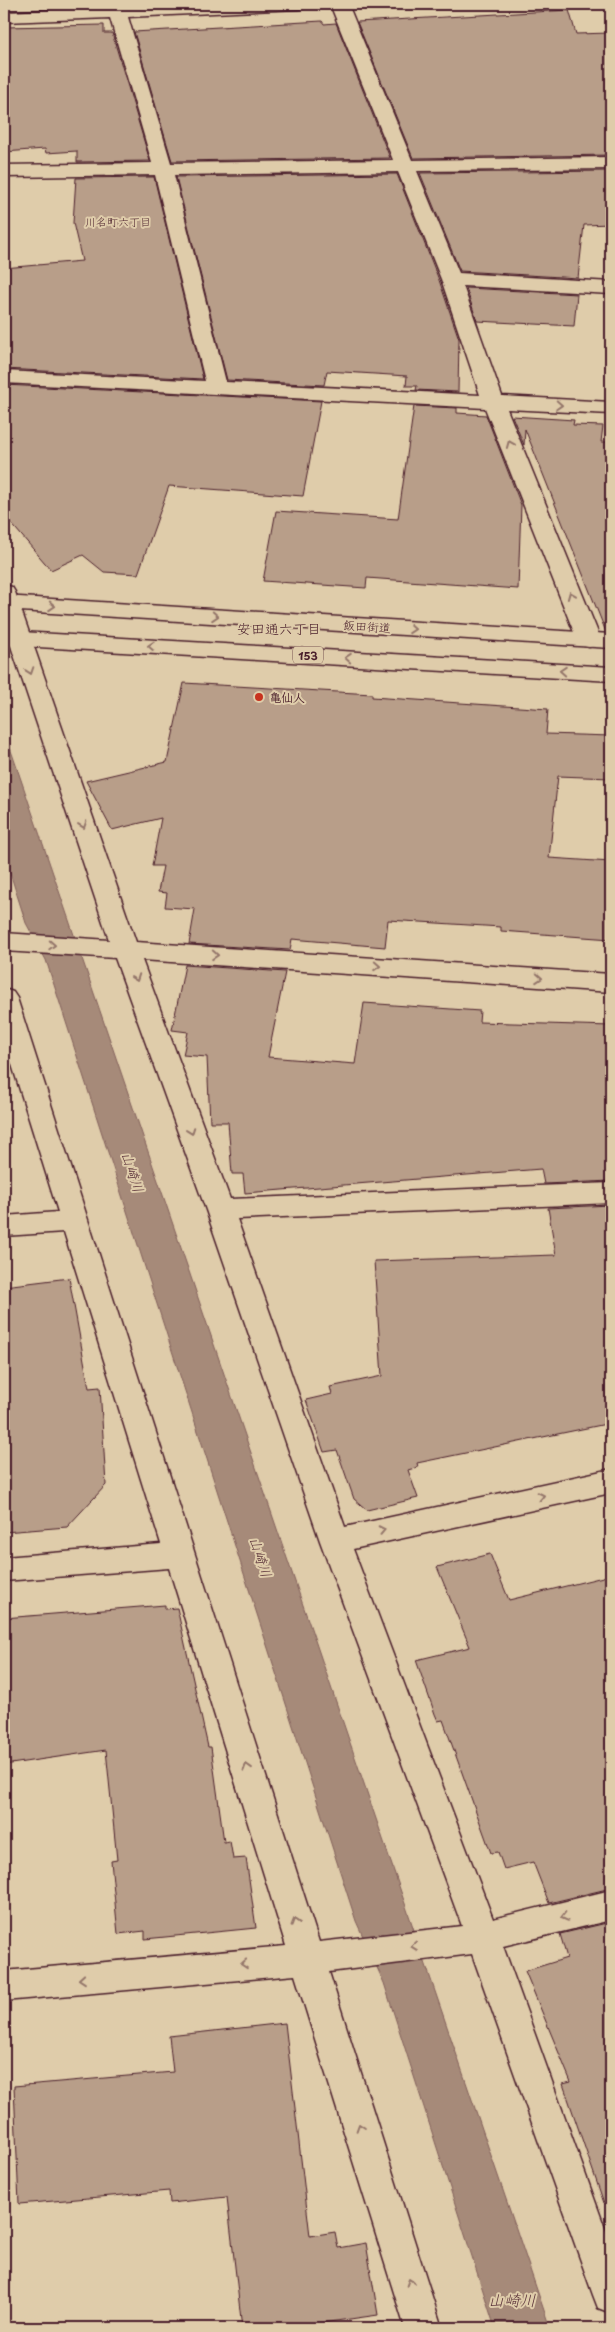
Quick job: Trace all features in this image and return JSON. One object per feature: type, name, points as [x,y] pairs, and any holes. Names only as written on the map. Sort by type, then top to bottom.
[{"type":"main road","points":[[4,17],[298,4]]},
{"type":"main road","points":[[339,4],[451,280],[493,401],[600,641]]},
{"type":"main road","points":[[117,11],[163,169],[217,389]]},
{"type":"main road","points":[[4,171],[611,163]]},
{"type":"main road","points":[[451,280],[611,288]]},
{"type":"main road","points":[[4,377],[611,408]]},
{"type":"main road","points":[[5,599],[10,638],[28,663],[126,949],[220,1210],[472,1939],[611,2295]]},
{"type":"main road","name":"飯田街道","points":[[5,599],[600,641]]},
{"type":"main road","name":"153","points":[[10,638],[611,674]]},
{"type":"main road","points":[[4,942],[611,983]]},
{"type":"main road","points":[[4,998],[180,1555],[317,1957],[424,2328]]},
{"type":"main road","points":[[220,1210],[611,1193]]},
{"type":"main road","points":[[4,1226],[73,1221]]},
{"type":"main road","points":[[335,1541],[611,1481]]},
{"type":"main road","points":[[4,1569],[180,1555]]},
{"type":"main road","points":[[4,1986],[317,1957],[472,1939],[611,1905]]},
{"type":"water","name":"山崎川","points":[[4,730],[550,2328],[495,2328],[384,1983],[356,1921],[46,960],[26,923],[4,854]]},
{"type":"building","points":[[569,10],[576,34],[611,33],[611,155],[413,158],[357,22]]},
{"type":"building","points":[[322,21],[324,24],[336,23],[390,158],[172,161],[134,32]]},
{"type":"building","points":[[104,25],[104,33],[112,33],[150,161],[77,162],[77,151],[46,153],[45,149],[4,152],[4,27]]},
{"type":"building","points":[[611,171],[611,224],[584,225],[578,278],[460,271],[420,173]]},
{"type":"building","points":[[397,174],[439,280],[459,339],[458,392],[416,390],[417,386],[406,386],[407,376],[327,371],[324,385],[227,380],[176,177]]},
{"type":"building","points":[[154,177],[203,379],[4,369],[4,268],[82,261],[73,223],[76,178]]},
{"type":"building","points":[[466,288],[577,294],[574,326],[477,321]]},
{"type":"building","points":[[4,385],[321,401],[303,496],[169,486],[138,574],[104,572],[83,555],[51,570],[4,515]]},
{"type":"building","points":[[414,406],[457,408],[457,413],[486,415],[521,505],[518,589],[367,578],[366,588],[263,581],[276,511],[398,519]]},
{"type":"building","points":[[512,416],[574,420],[573,425],[603,426],[601,442],[611,442],[611,632],[606,632],[525,429],[524,445]]},
{"type":"building","points":[[184,683],[372,694],[372,697],[548,709],[546,734],[611,736],[611,778],[558,776],[549,858],[611,862],[611,939],[501,931],[501,927],[388,920],[385,947],[292,939],[290,950],[189,944],[195,909],[165,907],[167,893],[158,892],[163,866],[152,866],[161,818],[112,830],[86,781],[167,762]]},
{"type":"building","points":[[185,965],[285,972],[268,1057],[355,1064],[364,1003],[480,1011],[479,1022],[611,1026],[611,1181],[544,1184],[541,1169],[245,1193],[243,1174],[232,1174],[228,1122],[210,1122],[207,1057],[183,1055],[188,1032],[172,1030]]},
{"type":"building","points":[[611,1205],[611,1423],[417,1463],[418,1467],[408,1470],[418,1498],[367,1510],[354,1499],[337,1450],[324,1452],[306,1400],[332,1394],[330,1387],[382,1376],[374,1261],[556,1255],[548,1208]]},
{"type":"building","points":[[69,1278],[89,1388],[100,1387],[106,1485],[67,1527],[4,1532],[4,1286]]},
{"type":"building","points":[[490,1554],[509,1600],[611,1575],[611,1888],[549,1903],[533,1862],[504,1869],[498,1852],[491,1853],[443,1720],[438,1721],[435,1714],[416,1660],[470,1647],[437,1567]]},
{"type":"building","points":[[165,1605],[165,1609],[177,1608],[208,1747],[211,1747],[224,1842],[230,1841],[233,1859],[246,1858],[256,1928],[145,1939],[145,1931],[118,1934],[111,1861],[117,1860],[106,1750],[4,1765],[4,1618]]},
{"type":"building","points":[[611,1922],[611,2201],[604,2203],[563,2084],[571,2082],[525,1971],[567,1958],[560,1934]]},
{"type":"building","points":[[285,2023],[310,2236],[335,2232],[338,2248],[366,2243],[378,2315],[287,2328],[242,2328],[227,2197],[170,2203],[169,2191],[19,2204],[14,2086],[173,2072],[169,2036]]},
{"type":"place","name":"亀仙人","points":[[259,697]]},
{"type":"district","name":"川名町六丁目","points":[[118,221]]},
{"type":"district","name":"安田通六丁目","points":[[279,628]]}]
